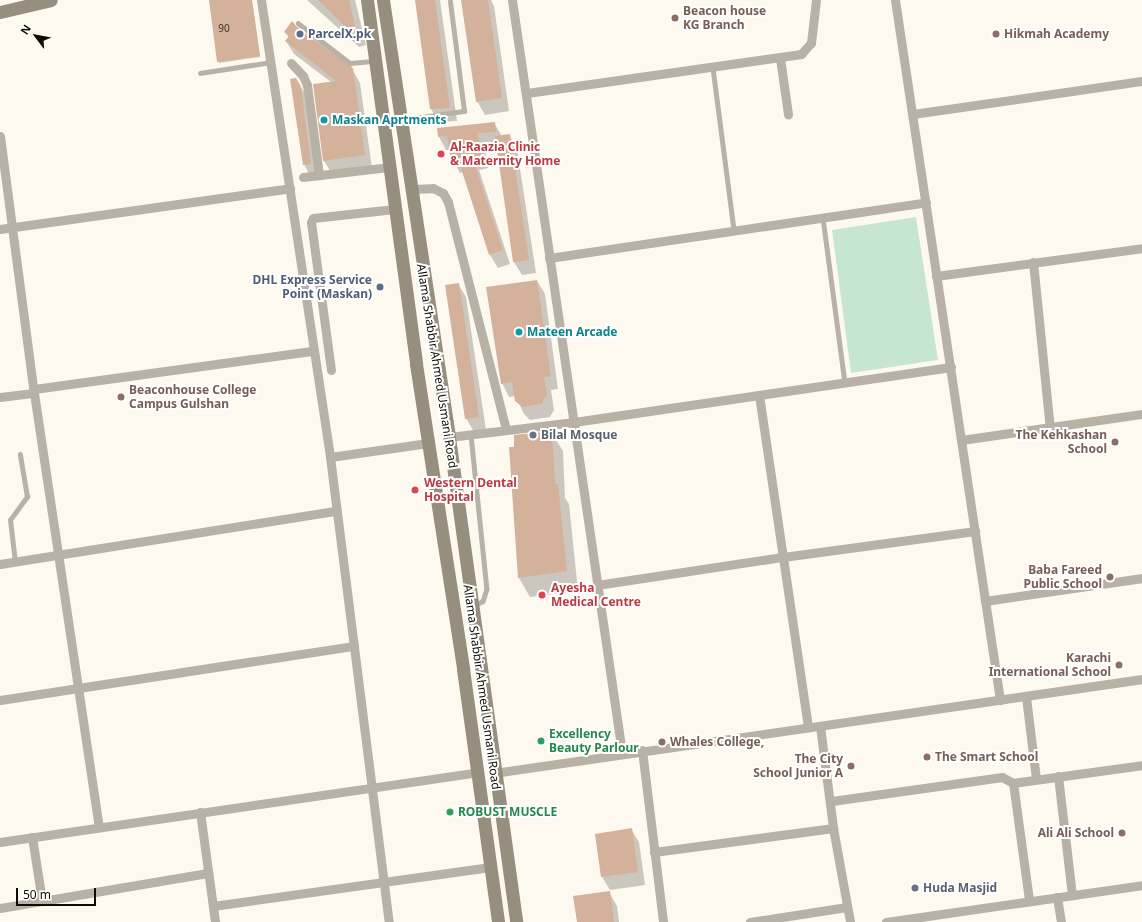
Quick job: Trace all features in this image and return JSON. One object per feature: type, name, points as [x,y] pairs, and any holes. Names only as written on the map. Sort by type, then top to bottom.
[{"type":"main road","points":[[0,12],[51,0]]},
{"type":"main road","name":"Allama Shabbir Ahmed Usmani Road","points":[[367,0],[428,443],[498,922]]},
{"type":"main road","name":"Allama Shabbir Ahmed Usmani Road","points":[[383,0],[402,120],[410,189],[449,437],[494,772],[516,922]]},
{"type":"street","points":[[261,0],[330,458],[389,922]]},
{"type":"street","points":[[512,0],[527,94],[549,258],[622,753]]},
{"type":"street","points":[[527,94],[801,54],[807,49],[810,43],[816,0]]},
{"type":"street","points":[[895,0],[1000,700]]},
{"type":"street","points":[[780,58],[788,114]]},
{"type":"street","points":[[291,63],[303,76],[307,85],[319,175]]},
{"type":"street","points":[[913,114],[1142,81]]},
{"type":"street","points":[[0,136],[34,391],[60,556],[99,827]]},
{"type":"street","points":[[303,177],[390,167]]},
{"type":"street","points":[[0,229],[290,188]]},
{"type":"street","points":[[410,189],[433,188],[443,193],[448,202],[506,430]]},
{"type":"street","points":[[549,258],[734,232],[926,202]]},
{"type":"street","points":[[331,370],[311,222],[313,218],[395,209]]},
{"type":"street","points":[[936,276],[1142,248]]},
{"type":"street","points":[[1033,262],[1050,428]]},
{"type":"street","points":[[0,397],[314,351]]},
{"type":"street","points":[[449,437],[574,422],[951,367]]},
{"type":"street","points":[[759,395],[808,727]]},
{"type":"street","points":[[961,440],[1142,414]]},
{"type":"street","points":[[330,458],[428,443]]},
{"type":"street","points":[[0,564],[60,556],[336,512]]},
{"type":"street","points":[[597,585],[783,557],[975,531]]},
{"type":"street","points":[[985,601],[1142,578]]},
{"type":"street","points":[[0,700],[354,646]]},
{"type":"street","points":[[494,772],[1026,697],[1142,679]]},
{"type":"street","points":[[1026,697],[1036,778]]},
{"type":"street","points":[[820,726],[832,801],[833,828],[850,922]]},
{"type":"street","points":[[642,750],[663,922]]},
{"type":"street","points":[[832,801],[1002,777],[1013,783],[1036,778],[1142,765]]},
{"type":"street","points":[[0,842],[477,772]]},
{"type":"street","points":[[1058,776],[1072,895]]},
{"type":"street","points":[[1013,783],[1029,900]]},
{"type":"street","points":[[200,812],[215,922]]},
{"type":"street","points":[[654,852],[833,828]]},
{"type":"street","points":[[32,838],[42,901]]},
{"type":"street","points":[[213,906],[383,884],[490,867]]},
{"type":"street","points":[[0,908],[208,873]]},
{"type":"street","points":[[886,922],[1029,900],[1142,885]]},
{"type":"street","points":[[1057,897],[1061,922]]},
{"type":"street","points":[[750,922],[847,907]]},
{"type":"lane","points":[[402,120],[464,111],[450,2]]},
{"type":"lane","points":[[298,23],[350,63],[376,60]]},
{"type":"lane","points":[[200,72],[271,62]]},
{"type":"lane","points":[[713,68],[734,232]]},
{"type":"lane","points":[[823,218],[845,383]]},
{"type":"lane","points":[[470,435],[487,588],[483,601],[472,609]]},
{"type":"lane","points":[[15,562],[10,520],[27,497],[20,455]]},
{"type":"green space","points":[[916,217],[938,360],[851,373],[832,230]]},
{"type":"building","points":[[209,0],[252,0],[260,56],[217,62]]},
{"type":"building","points":[[318,0],[349,0],[355,26],[347,28]]},
{"type":"building","points":[[415,0],[435,0],[450,108],[430,109]]},
{"type":"building","points":[[461,0],[488,0],[502,98],[476,102]]},
{"type":"building","points":[[292,21],[296,26],[353,68],[365,155],[323,161],[313,84],[336,81],[285,41],[289,36],[284,32]]},
{"type":"building","points":[[296,78],[301,87],[311,164],[303,165],[290,79]]},
{"type":"building","points":[[495,122],[496,132],[478,133],[481,155],[472,156],[503,250],[489,255],[458,159],[451,160],[447,136],[438,137],[437,128]]},
{"type":"building","points":[[510,134],[529,260],[513,262],[495,136]]},
{"type":"building","name":"Mateen Arcade","points":[[537,280],[551,376],[544,377],[547,397],[544,397],[542,404],[522,407],[515,401],[512,382],[501,384],[486,287]]},
{"type":"building","points":[[459,283],[479,417],[465,419],[445,285]]},
{"type":"building","points":[[552,431],[555,484],[558,484],[567,571],[518,578],[509,447],[514,447],[514,435]]},
{"type":"building","points":[[632,828],[638,872],[601,877],[595,834]]},
{"type":"building","points":[[610,891],[614,922],[577,922],[573,896]]},
{"type":"place","name":"Beacon house KG Branch","points":[[675,18]]},
{"type":"place","name":"ParcelX.pk","points":[[300,34]]},
{"type":"place","name":"Hikmah Academy","points":[[996,34]]},
{"type":"place","name":"Maskan Aprtments","points":[[324,120]]},
{"type":"place","name":"Al-Raazia Clinic & Maternity Home","points":[[441,154]]},
{"type":"place","name":"DHL Express Service Point (Maskan)","points":[[380,287]]},
{"type":"place","name":"Mateen Arcade","points":[[519,332]]},
{"type":"place","name":"Beaconhouse College Campus Gulshan","points":[[121,397]]},
{"type":"place","name":"Bilal Mosque","points":[[533,435]]},
{"type":"place","name":"The Kehkashan School","points":[[1115,442]]},
{"type":"place","name":"Western Dental Hospital","points":[[415,490]]},
{"type":"place","name":"Baba Fareed Public School","points":[[1110,577]]},
{"type":"place","name":"Ayesha Medical Centre","points":[[542,595]]},
{"type":"place","name":"Karachi International School","points":[[1119,665]]},
{"type":"place","name":"Excellency Beauty Parlour","points":[[541,741]]},
{"type":"place","name":"Whales College,","points":[[662,742]]},
{"type":"place","name":"The Smart School","points":[[927,757]]},
{"type":"place","name":"The City School Junior A","points":[[851,766]]},
{"type":"place","name":"ROBUST MUSCLE","points":[[450,812]]},
{"type":"place","name":"Ali Ali School","points":[[1122,833]]},
{"type":"place","name":"Huda Masjid","points":[[915,888]]}]
